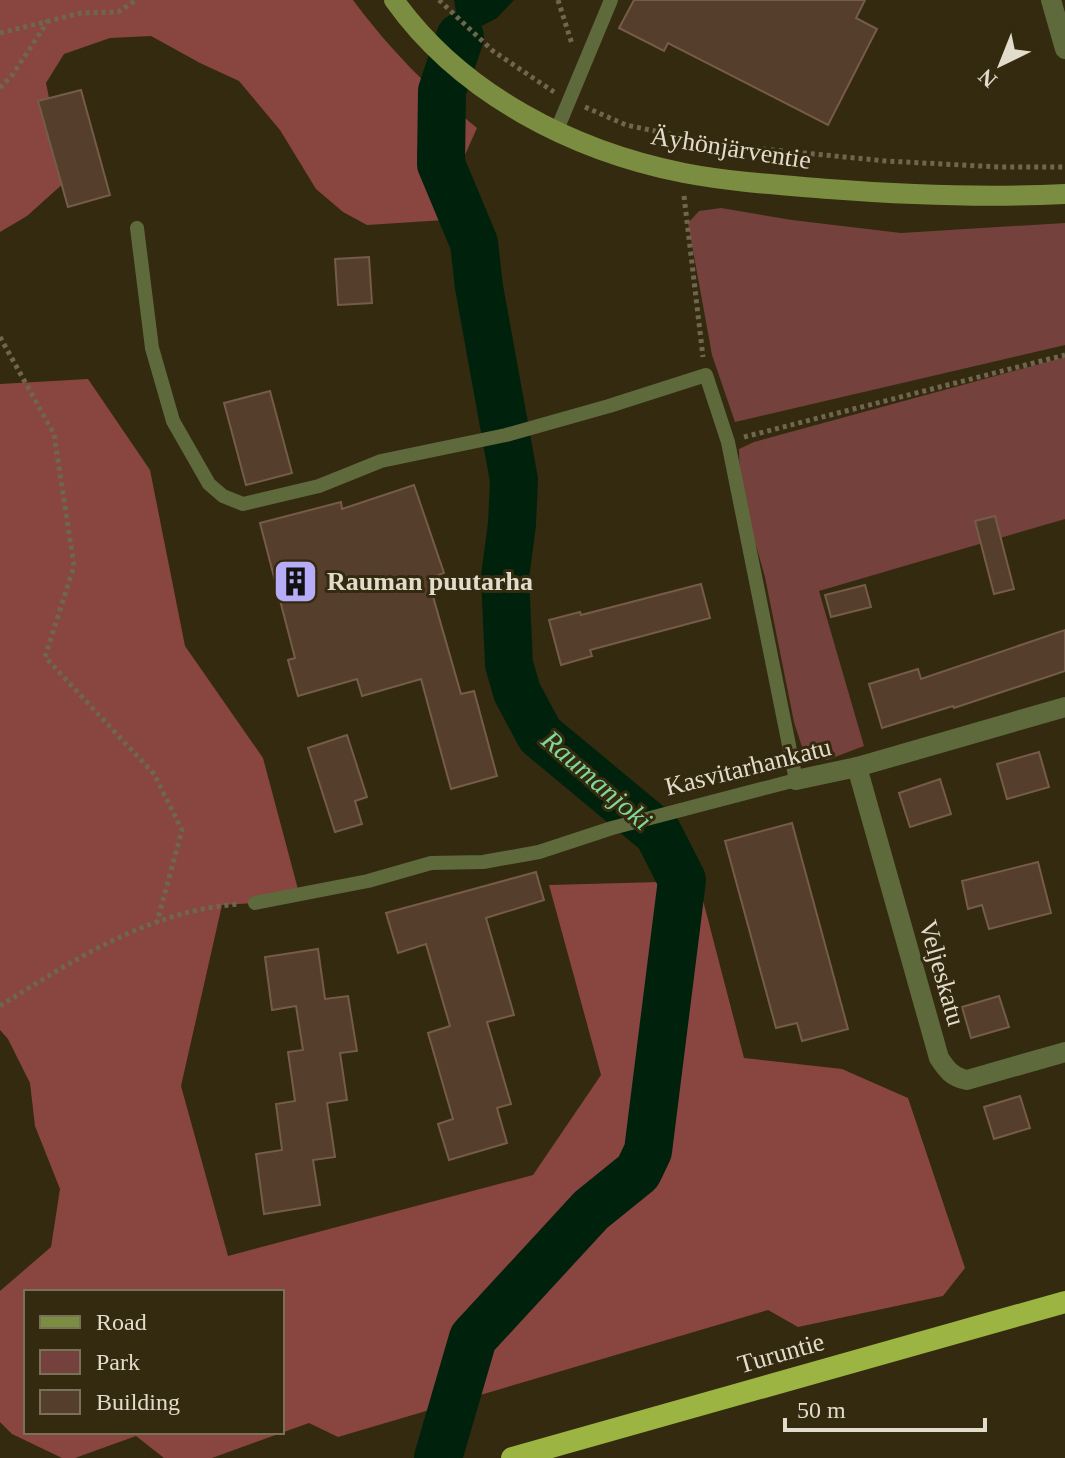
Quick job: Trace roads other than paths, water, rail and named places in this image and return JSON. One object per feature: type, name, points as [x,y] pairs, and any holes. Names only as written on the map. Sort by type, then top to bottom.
[{"type":"highway","name":"Turuntie","points":[[512,1458],[1065,1302]]},
{"type":"main road","name":"Äyhönjärventie","points":[[394,0],[459,71],[487,92],[556,132],[620,156],[684,172],[793,186],[1002,197],[1065,194]]},
{"type":"street","points":[[1051,0],[1065,49]]},
{"type":"street","name":"Kasvitarhankatu","points":[[796,780],[857,767],[1065,707]]},
{"type":"street","name":"Veljeskatu","points":[[857,767],[939,1058],[947,1070],[955,1077],[967,1080],[1065,1052]]},
{"type":"lane","points":[[556,132],[611,0]]},
{"type":"lane","points":[[137,228],[152,348],[173,421],[209,484],[223,496],[243,504],[319,486],[381,461],[506,435],[706,375],[728,442],[796,780]]},
{"type":"lane","name":"Kasvitarhankatu","points":[[255,903],[368,881],[431,863],[483,862],[539,852],[612,828],[796,780]]},
{"type":"waterway","name":"Raumanjoki","points":[[438,1458],[473,1338],[591,1210],[638,1172],[648,1151],[682,880],[658,833],[540,735],[517,692],[509,664],[505,577],[514,480],[474,243],[441,164],[442,91],[460,37]]},
{"type":"place","name":"Rauman puutarha","points":[[296,581]]}]
